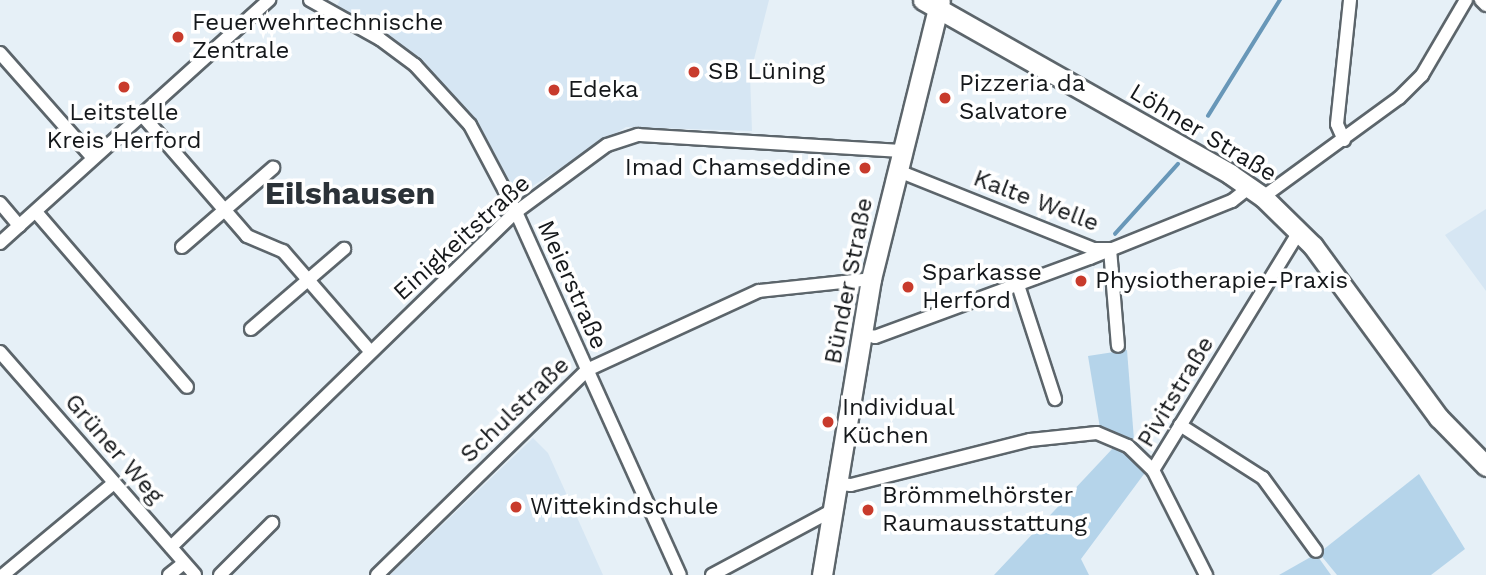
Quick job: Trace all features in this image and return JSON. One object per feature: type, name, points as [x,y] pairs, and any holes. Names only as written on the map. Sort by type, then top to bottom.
[{"type":"main road","name":"Bünder Straße","points":[[822,575],[871,279],[934,2]]},
{"type":"main road","name":"Löhner Straße","points":[[934,2],[1257,192],[1300,230],[1439,418],[1486,466]]},
{"type":"street","points":[[0,243],[269,0]]},
{"type":"street","name":"Meierstraße","points":[[310,0],[380,39],[457,107],[516,212],[680,575]]},
{"type":"street","points":[[1344,140],[1337,124],[1350,0]]},
{"type":"street","points":[[862,334],[875,337],[1018,285],[1257,192],[1344,140],[1422,75],[1466,0]]},
{"type":"street","points":[[1481,0],[1486,5]]},
{"type":"street","points":[[0,52],[93,158]]},
{"type":"street","points":[[142,115],[247,236],[283,251],[370,351]]},
{"type":"street","name":"Einigkeitstraße","points":[[171,547],[516,212],[607,145],[638,135],[898,160]]},
{"type":"street","name":"Kalte Welle","points":[[898,160],[1094,249],[1110,249],[1118,346]]},
{"type":"street","points":[[182,247],[273,168]]},
{"type":"street","points":[[0,203],[19,226]]},
{"type":"street","points":[[36,212],[187,387]]},
{"type":"street","name":"Pivitstraße","points":[[838,484],[852,485],[1064,434],[1097,433],[1128,446],[1153,470],[1300,230]]},
{"type":"street","points":[[251,329],[344,249]]},
{"type":"street","name":"Schulstraße","points":[[377,575],[587,370],[759,291],[871,279]]},
{"type":"street","points":[[1018,285],[1055,399]]},
{"type":"street","name":"Grüner Weg","points":[[0,352],[195,575]]},
{"type":"street","points":[[0,373],[11,364]]},
{"type":"street","points":[[1180,425],[1263,478],[1316,551]]},
{"type":"street","points":[[1153,470],[1206,575]]},
{"type":"street","points":[[3,570],[114,483]]},
{"type":"street","points":[[712,575],[826,514],[833,514]]},
{"type":"street","points":[[220,575],[272,523]]},
{"type":"street","points":[[169,575],[184,563]]},
{"type":"shaded area","points":[[340,0],[769,0],[750,75],[752,131],[626,127],[523,192],[511,187],[465,107],[434,74],[336,7]]},
{"type":"shaded area","points":[[1486,209],[1486,291],[1445,235]]},
{"type":"shaded area","points":[[1127,350],[1134,440],[1100,428],[1088,356]]},
{"type":"shaded area","name":"Wittekindschule","points":[[533,438],[548,453],[603,575],[390,575]]},
{"type":"shaded area","points":[[1114,447],[1132,455],[1147,470],[1081,559],[1089,575],[994,575]]},
{"type":"shaded area","points":[[1419,474],[1465,549],[1431,575],[1337,575],[1319,553]]},
{"type":"shaded area","points":[[1316,554],[1331,575],[1279,575]]},
{"type":"waterway","points":[[1208,116],[1280,0]]},
{"type":"waterway","points":[[1115,234],[1178,164]]},
{"type":"place","name":"Feuerwehrtechnische Zentrale","points":[[178,37]]},
{"type":"place","name":"SB Lüning","points":[[694,72]]},
{"type":"place","name":"Leitstelle Kreis Herford","points":[[124,87]]},
{"type":"place","name":"Edeka","points":[[554,90]]},
{"type":"place","name":"Pizzeria da Salvatore","points":[[945,98]]},
{"type":"place","name":"Imad Chamseddine","points":[[865,168]]},
{"type":"place","name":"Physiotherapie-Praxis","points":[[1081,281]]},
{"type":"place","name":"Sparkasse Herford","points":[[908,287]]},
{"type":"place","name":"Individual Küchen","points":[[828,422]]},
{"type":"place","name":"Wittekindschule","points":[[516,507]]},
{"type":"place","name":"Brömmelhörster Raumausstattung","points":[[868,510]]},
{"type":"district","name":"Eilshausen","points":[[350,193]]}]
